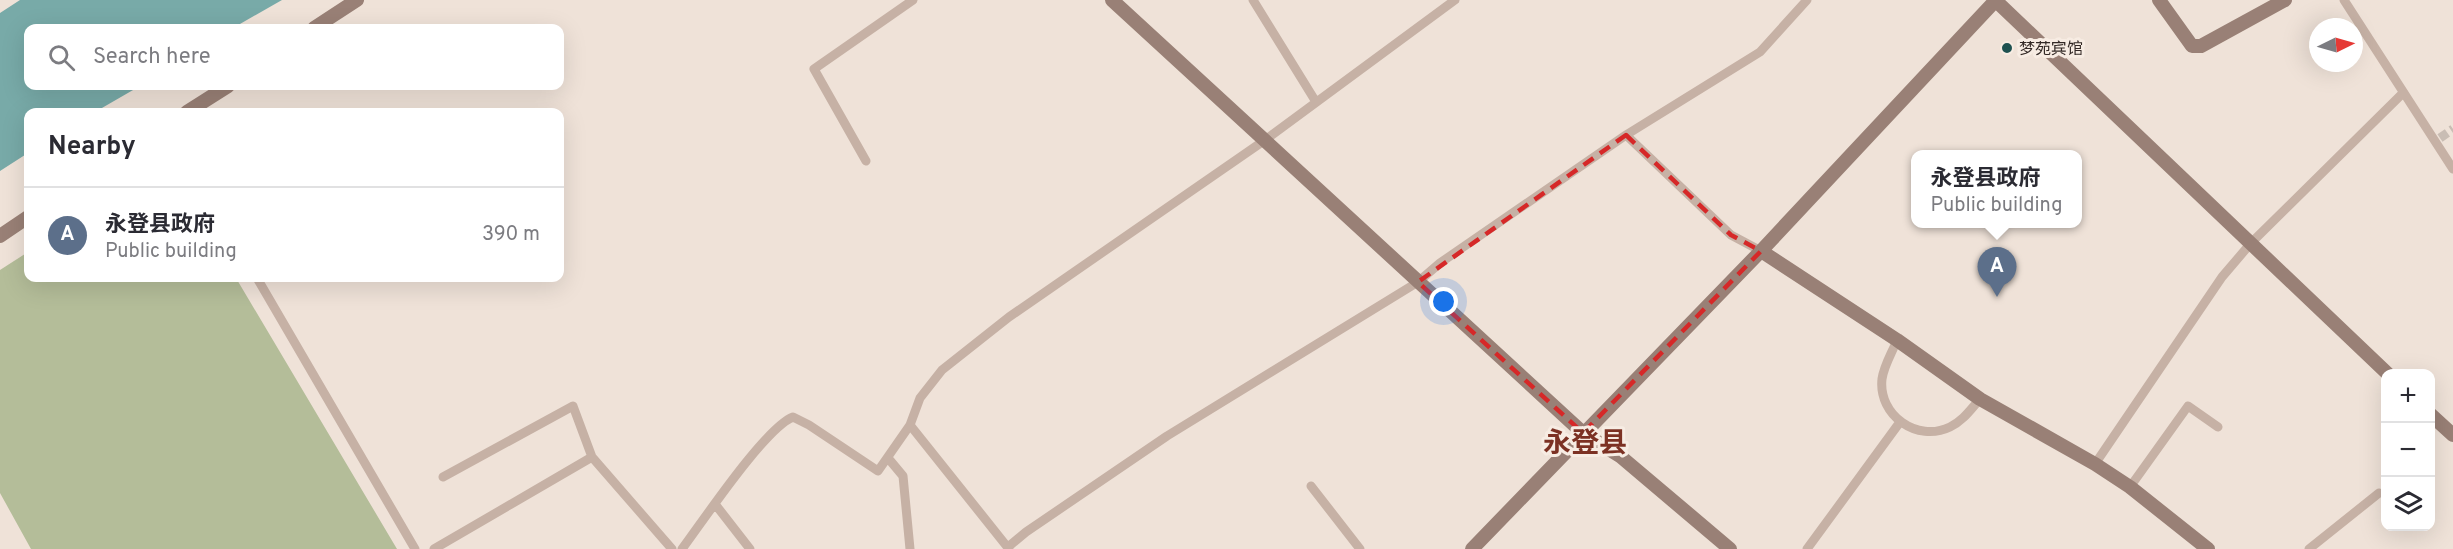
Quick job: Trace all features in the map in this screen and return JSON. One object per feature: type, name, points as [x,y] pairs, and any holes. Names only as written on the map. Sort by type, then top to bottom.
[{"type":"street","points":[[320,24],[357,0]]},
{"type":"street","points":[[866,161],[814,69],[913,0]]},
{"type":"street","points":[[1112,0],[1583,433],[1620,456],[1730,549]]},
{"type":"street","points":[[1265,0],[1255,3],[1316,102]]},
{"type":"street","points":[[682,549],[755,452],[784,421],[793,417],[809,425],[878,471],[910,425],[920,398],[942,370],[1009,317],[1264,140],[1455,0]]},
{"type":"street","points":[[910,425],[1008,548],[1026,532],[1167,436],[1418,282],[1440,263],[1626,135],[1760,52],[1807,0]]},
{"type":"street","points":[[1472,549],[1761,251],[1996,0],[2383,369]]},
{"type":"street","points":[[2159,0],[2192,46],[2201,46],[2285,0]]},
{"type":"street","points":[[2344,0],[2403,93],[2437,139],[2453,169]]},
{"type":"street","points":[[193,108],[222,90]]},
{"type":"street","points":[[2095,464],[2222,277],[2251,243],[2403,93]]},
{"type":"street","points":[[1626,135],[1731,235],[1761,251],[1897,340],[1980,399],[2095,464],[2130,487],[2208,549]]},
{"type":"street","points":[[0,236],[24,220]]},
{"type":"street","points":[[259,282],[415,549]]},
{"type":"street","points":[[1897,340],[1884,371],[1882,387],[1889,410],[1900,422],[1921,431],[1943,430],[1962,419],[1980,399]]},
{"type":"street","points":[[443,477],[573,406],[592,457],[672,549]]},
{"type":"street","points":[[2130,487],[2188,406],[2218,427]]},
{"type":"street","points":[[2435,419],[2453,435]]},
{"type":"street","points":[[1807,549],[1900,422]]},
{"type":"street","points":[[434,549],[592,457]]},
{"type":"street","points":[[888,458],[903,476],[910,549]]},
{"type":"street","points":[[1311,486],[1360,549]]},
{"type":"street","points":[[2309,549],[2379,493]]},
{"type":"street","points":[[715,504],[750,549]]},
{"type":"highlighted area","points":[[1626,135],[1731,235],[1761,251],[1583,433],[1418,282]]},
{"type":"green space","points":[[24,255],[24,282],[238,282],[397,549],[31,549],[0,493],[0,270]]},
{"type":"water","points":[[20,0],[282,0],[240,24],[24,24],[24,90],[133,90],[102,108],[24,108],[24,156],[0,171],[0,13]]},
{"type":"tunnel","points":[[2440,138],[2453,129]]},
{"type":"place","name":"梦苑宾馆","points":[[2007,48]]},
{"type":"place","name":"永登县政府","points":[[1997,297]]},
{"type":"district","name":"永登县","points":[[1585,442]]}]
